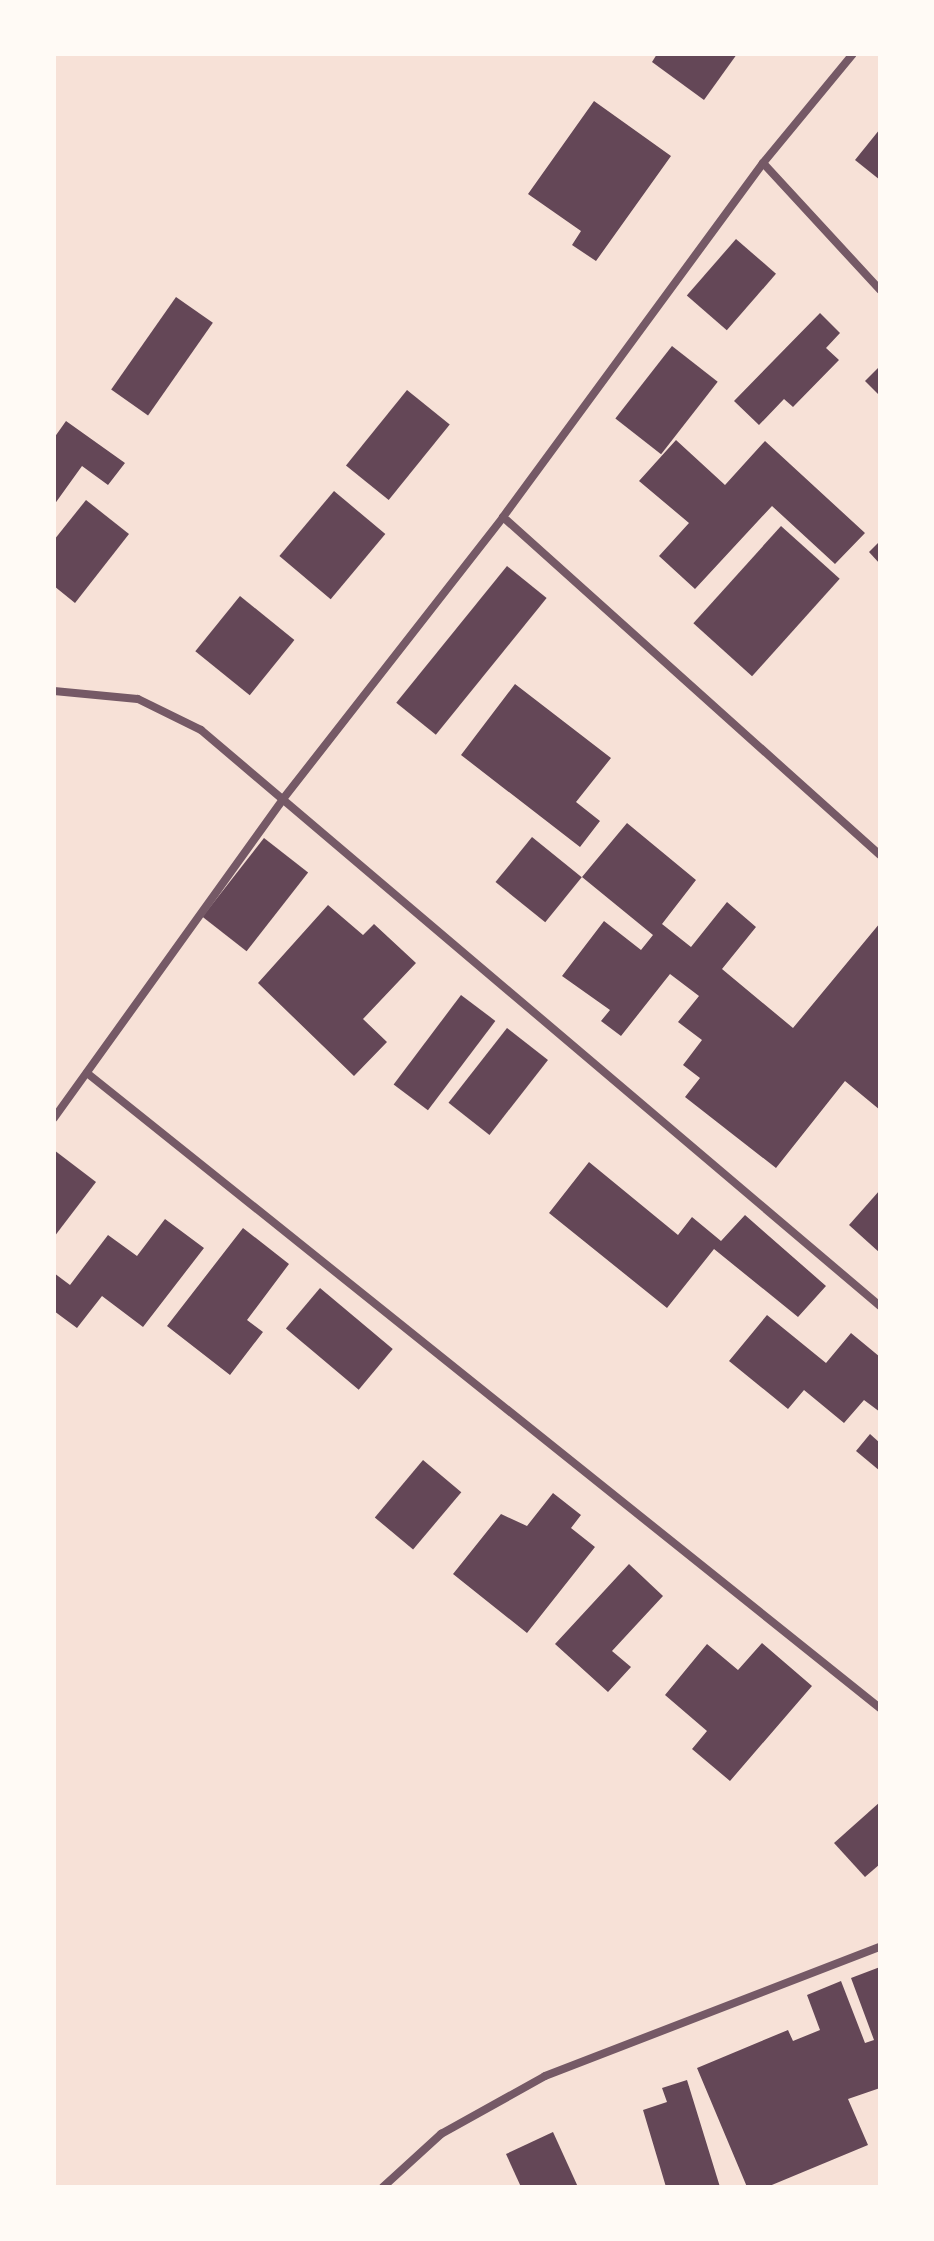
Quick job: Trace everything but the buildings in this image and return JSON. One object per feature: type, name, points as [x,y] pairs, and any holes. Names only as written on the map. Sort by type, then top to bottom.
[{"type":"street","points":[[54,1118],[283,799],[503,517],[763,163],[853,54]]},
{"type":"street","points":[[763,163],[880,290]]},
{"type":"street","points":[[503,517],[880,855]]},
{"type":"street","points":[[54,691],[138,699],[201,730],[880,1306]]},
{"type":"street","points":[[87,1073],[880,1708]]},
{"type":"street","points":[[383,2187],[441,2134],[545,2076],[880,1947]]}]
